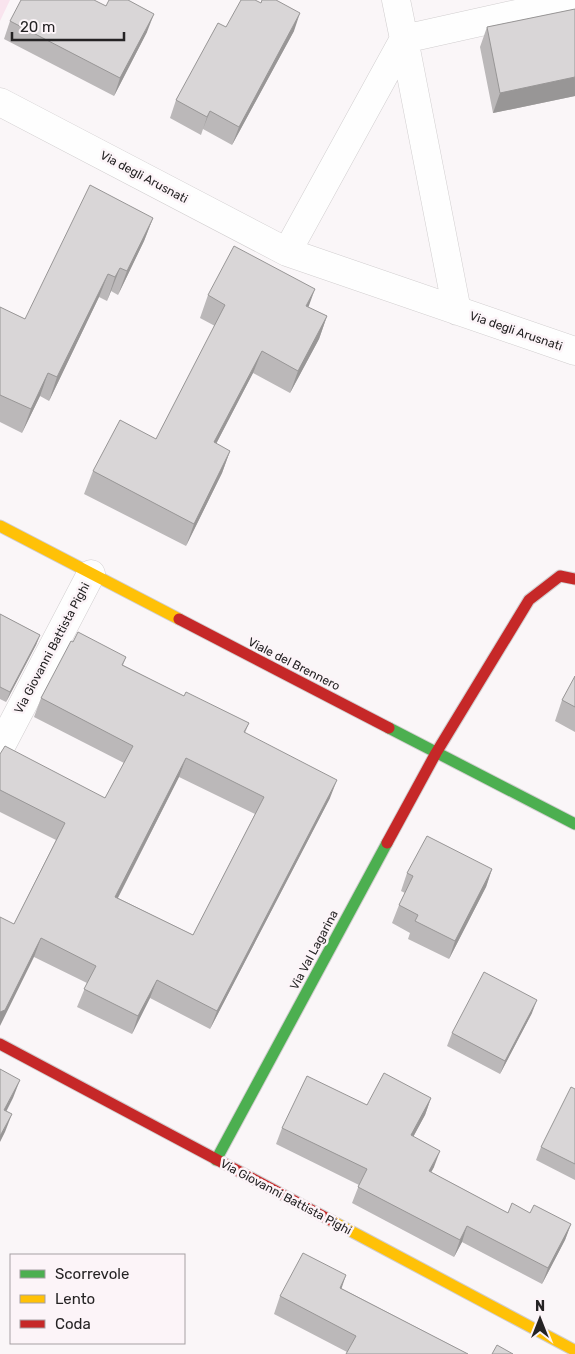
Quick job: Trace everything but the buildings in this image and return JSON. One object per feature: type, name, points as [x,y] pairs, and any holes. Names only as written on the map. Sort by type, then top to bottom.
[{"type":"street","name":"Via degli Arusnati","points":[[396,0],[458,311]]},
{"type":"street","points":[[287,252],[404,39],[575,1]]},
{"type":"street","name":"Via degli Arusnati","points":[[0,102],[287,252],[575,351]]},
{"type":"street","name":"Viale del Brennero","points":[[0,526],[575,824]]},
{"type":"street","name":"Via Giovanni Battista Pighi","points":[[0,748],[91,574]]},
{"type":"street","name":"Via Val Lagarina","points":[[216,1160],[436,753],[528,600],[560,576],[575,579]]},
{"type":"street","name":"Via Giovanni Battista Pighi","points":[[0,1044],[572,1348]]},
{"type":"shaded area","points":[[0,0],[10,0],[0,21]]},
{"type":"traffic: fast","points":[[389,728],[575,824]]},
{"type":"traffic: fast","points":[[216,1160],[387,843]]},
{"type":"traffic: slow","points":[[0,526],[179,619]]},
{"type":"traffic: slow","points":[[332,1221],[572,1349]]},
{"type":"traffic: jam","points":[[387,843],[436,753],[529,600],[560,576],[575,579]]},
{"type":"traffic: jam","points":[[179,619],[389,728]]},
{"type":"traffic: jam","points":[[0,1044],[332,1221]]}]
